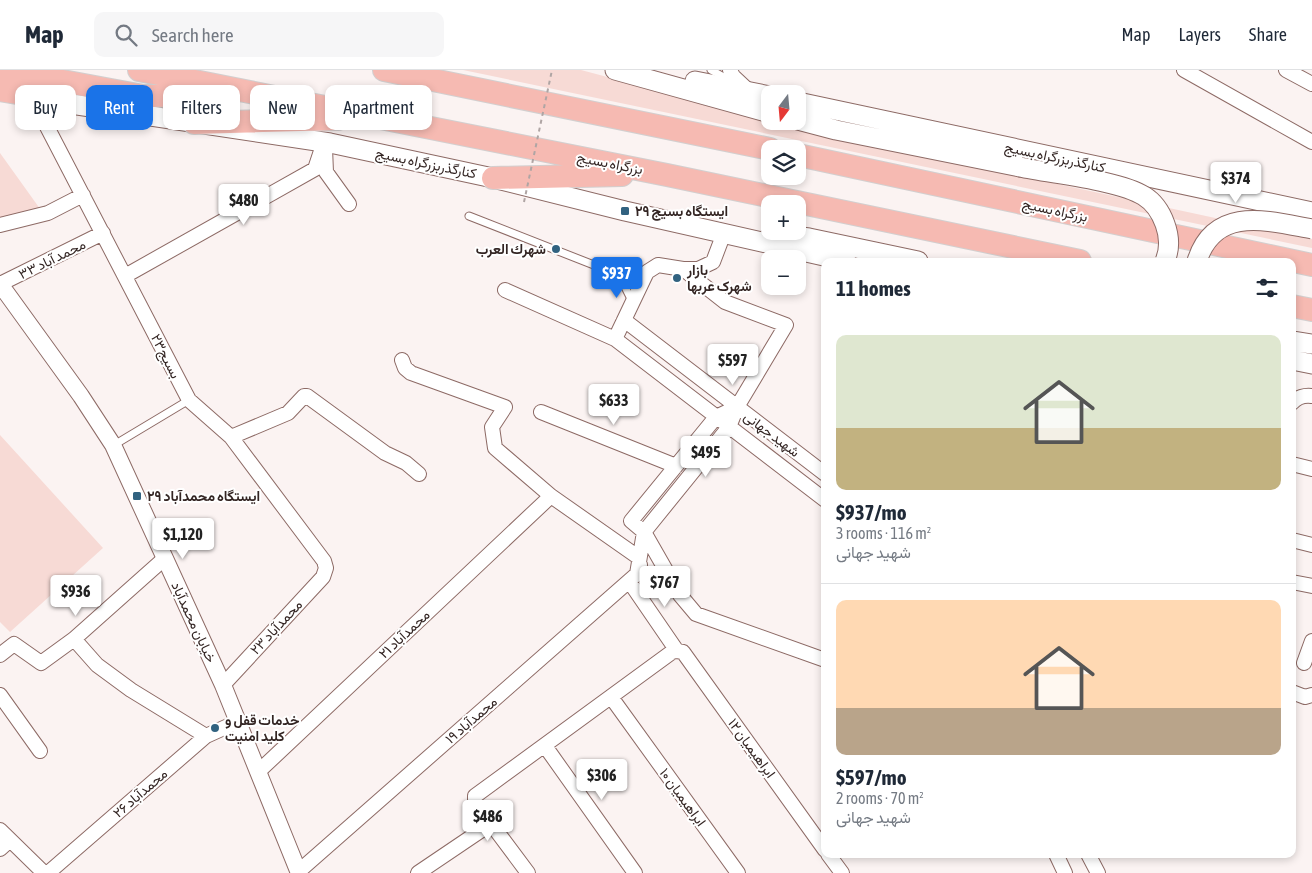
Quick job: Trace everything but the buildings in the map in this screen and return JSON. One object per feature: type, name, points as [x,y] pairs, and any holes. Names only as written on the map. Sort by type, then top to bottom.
[{"type":"highway","points":[[4,70],[143,96],[250,94]]},
{"type":"highway","name":"بزرگراه بسیج","points":[[139,70],[250,93]]},
{"type":"highway","points":[[384,70],[761,147]]},
{"type":"highway","points":[[0,90],[15,93]]},
{"type":"highway","points":[[240,122],[325,119]]},
{"type":"highway","name":"بزرگراه بسیج","points":[[432,128],[1066,258]]},
{"type":"highway","name":"بزرگراه بسیج","points":[[806,157],[1279,258]]},
{"type":"highway","points":[[494,178],[667,175]]},
{"type":"highway","name":"بزرگراه بسیج","points":[[1296,262],[1312,265]]},
{"type":"highway","points":[[1296,307],[1312,310]]},
{"type":"main road","points":[[615,70],[761,111]]},
{"type":"main road","points":[[640,70],[761,94]]},
{"type":"main road","name":"کنارگذربزرگراه بسیج","points":[[0,98],[15,99]]},
{"type":"main road","name":"کنارگذربزرگراه بسیج","points":[[76,103],[163,118]]},
{"type":"main road","name":"کنارگذربزرگراه بسیج","points":[[806,104],[1312,212]]},
{"type":"main road","points":[[806,122],[836,130],[1126,188],[1146,197],[1160,213],[1168,233],[1166,258]]},
{"type":"main road","name":"کنارگذربزرگراه بسیج","points":[[240,130],[324,142],[494,178],[833,258]]},
{"type":"main road","points":[[1198,258],[1202,248],[1217,230],[1238,221],[1262,220],[1312,229]]},
{"type":"main road","points":[[724,233],[768,233],[809,238],[904,258]]},
{"type":"main road","points":[[1296,342],[1312,344]]},
{"type":"main road","points":[[1296,361],[1312,364]]},
{"type":"street","points":[[730,70],[733,76],[749,91]]},
{"type":"street","points":[[1184,70],[1312,142]]},
{"type":"street","points":[[1286,70],[1312,84]]},
{"type":"street","name":"بسیج۲۳","points":[[49,130],[189,400],[231,437],[324,561],[326,568]]},
{"type":"street","points":[[324,142],[326,172],[349,204]]},
{"type":"street","points":[[125,276],[315,169],[324,142]]},
{"type":"street","points":[[0,225],[48,213],[83,195]]},
{"type":"street","name":"محمد آباد ۳۳","points":[[0,284],[103,233]]},
{"type":"street","points":[[615,339],[646,272],[658,265],[683,269],[698,268],[713,262],[724,233]]},
{"type":"street","points":[[640,565],[644,532],[729,427],[737,407],[786,325],[725,302],[683,269]]},
{"type":"street","name":"خیابان محمدآباد","points":[[0,284],[81,396],[113,445],[223,685],[298,872]]},
{"type":"street","name":"شهید جهانی","points":[[505,290],[615,339],[821,497]]},
{"type":"street","name":"شهید جهانی","points":[[624,320],[821,471]]},
{"type":"street","points":[[402,360],[405,368],[412,372],[505,407],[492,427],[495,448],[551,496],[638,557],[640,565]]},
{"type":"street","points":[[1296,399],[1307,395],[1312,396]]},
{"type":"street","points":[[231,437],[288,413],[304,396],[307,396],[385,453],[406,463],[419,474]]},
{"type":"street","points":[[737,407],[716,417],[631,522],[644,532],[680,595],[696,614],[821,659]]},
{"type":"street","points":[[541,412],[676,466]]},
{"type":"street","points":[[1296,465],[1312,469]]},
{"type":"street","name":"محمدآباد ۲۱","points":[[258,772],[551,496]]},
{"type":"street","points":[[1296,541],[1312,545]]},
{"type":"street","points":[[0,655],[14,644],[41,663],[74,639],[165,558]]},
{"type":"street","name":"محمدآباد ۱۹","points":[[298,872],[637,574],[640,565]]},
{"type":"street","name":"محمدآباد ۲۳","points":[[223,685],[323,577],[326,568]]},
{"type":"street","name":"ابراهیمیان ۱۲","points":[[629,581],[677,651],[683,652],[821,844]]},
{"type":"street","points":[[1296,583],[1312,586]]},
{"type":"street","points":[[74,639],[97,665],[130,690],[206,736]]},
{"type":"street","points":[[1300,665],[1312,641]]},
{"type":"street","points":[[528,873],[474,799],[672,652],[677,651]]},
{"type":"street","points":[[1296,693],[1305,697],[1312,695]]},
{"type":"street","points":[[0,695],[40,751]]},
{"type":"street","name":"ابراهیمیان ۱۰","points":[[611,697],[738,873]]},
{"type":"street","name":"محمدآباد ۲۶","points":[[48,873],[206,736],[238,722]]},
{"type":"street","points":[[545,746],[636,873]]},
{"type":"street","points":[[418,873],[492,823]]},
{"type":"street","points":[[3,840],[44,873]]},
{"type":"street","points":[[831,858],[842,873]]},
{"type":"street","points":[[1058,858],[1065,873]]},
{"type":"street","points":[[1090,858],[1098,873]]},
{"type":"lane","points":[[711,70],[749,91]]},
{"type":"lane","points":[[469,216],[627,278],[624,285],[632,301]]},
{"type":"lane","points":[[113,445],[189,400]]},
{"type":"path","points":[[524,202],[552,70]]},
{"type":"shaded area","points":[[463,70],[581,70],[761,118],[761,130],[806,129],[1312,239],[1312,248],[806,142],[806,140],[797,140]]},
{"type":"shaded area","points":[[0,153],[43,213],[0,223]]},
{"type":"shaded area","points":[[0,435],[103,548],[10,632],[0,622]]},
{"type":"place","name":"ایستگاه بسیج ۲۹","points":[[625,211]]},
{"type":"place","name":"شهرك العرب","points":[[556,249]]},
{"type":"place","name":"بازار شهرک عربها","points":[[677,278]]},
{"type":"place","name":"ایستگاه محمدآباد ۲۹","points":[[137,496]]},
{"type":"place","name":"خدمات قفل و کلید امنیت","points":[[215,728]]}]
